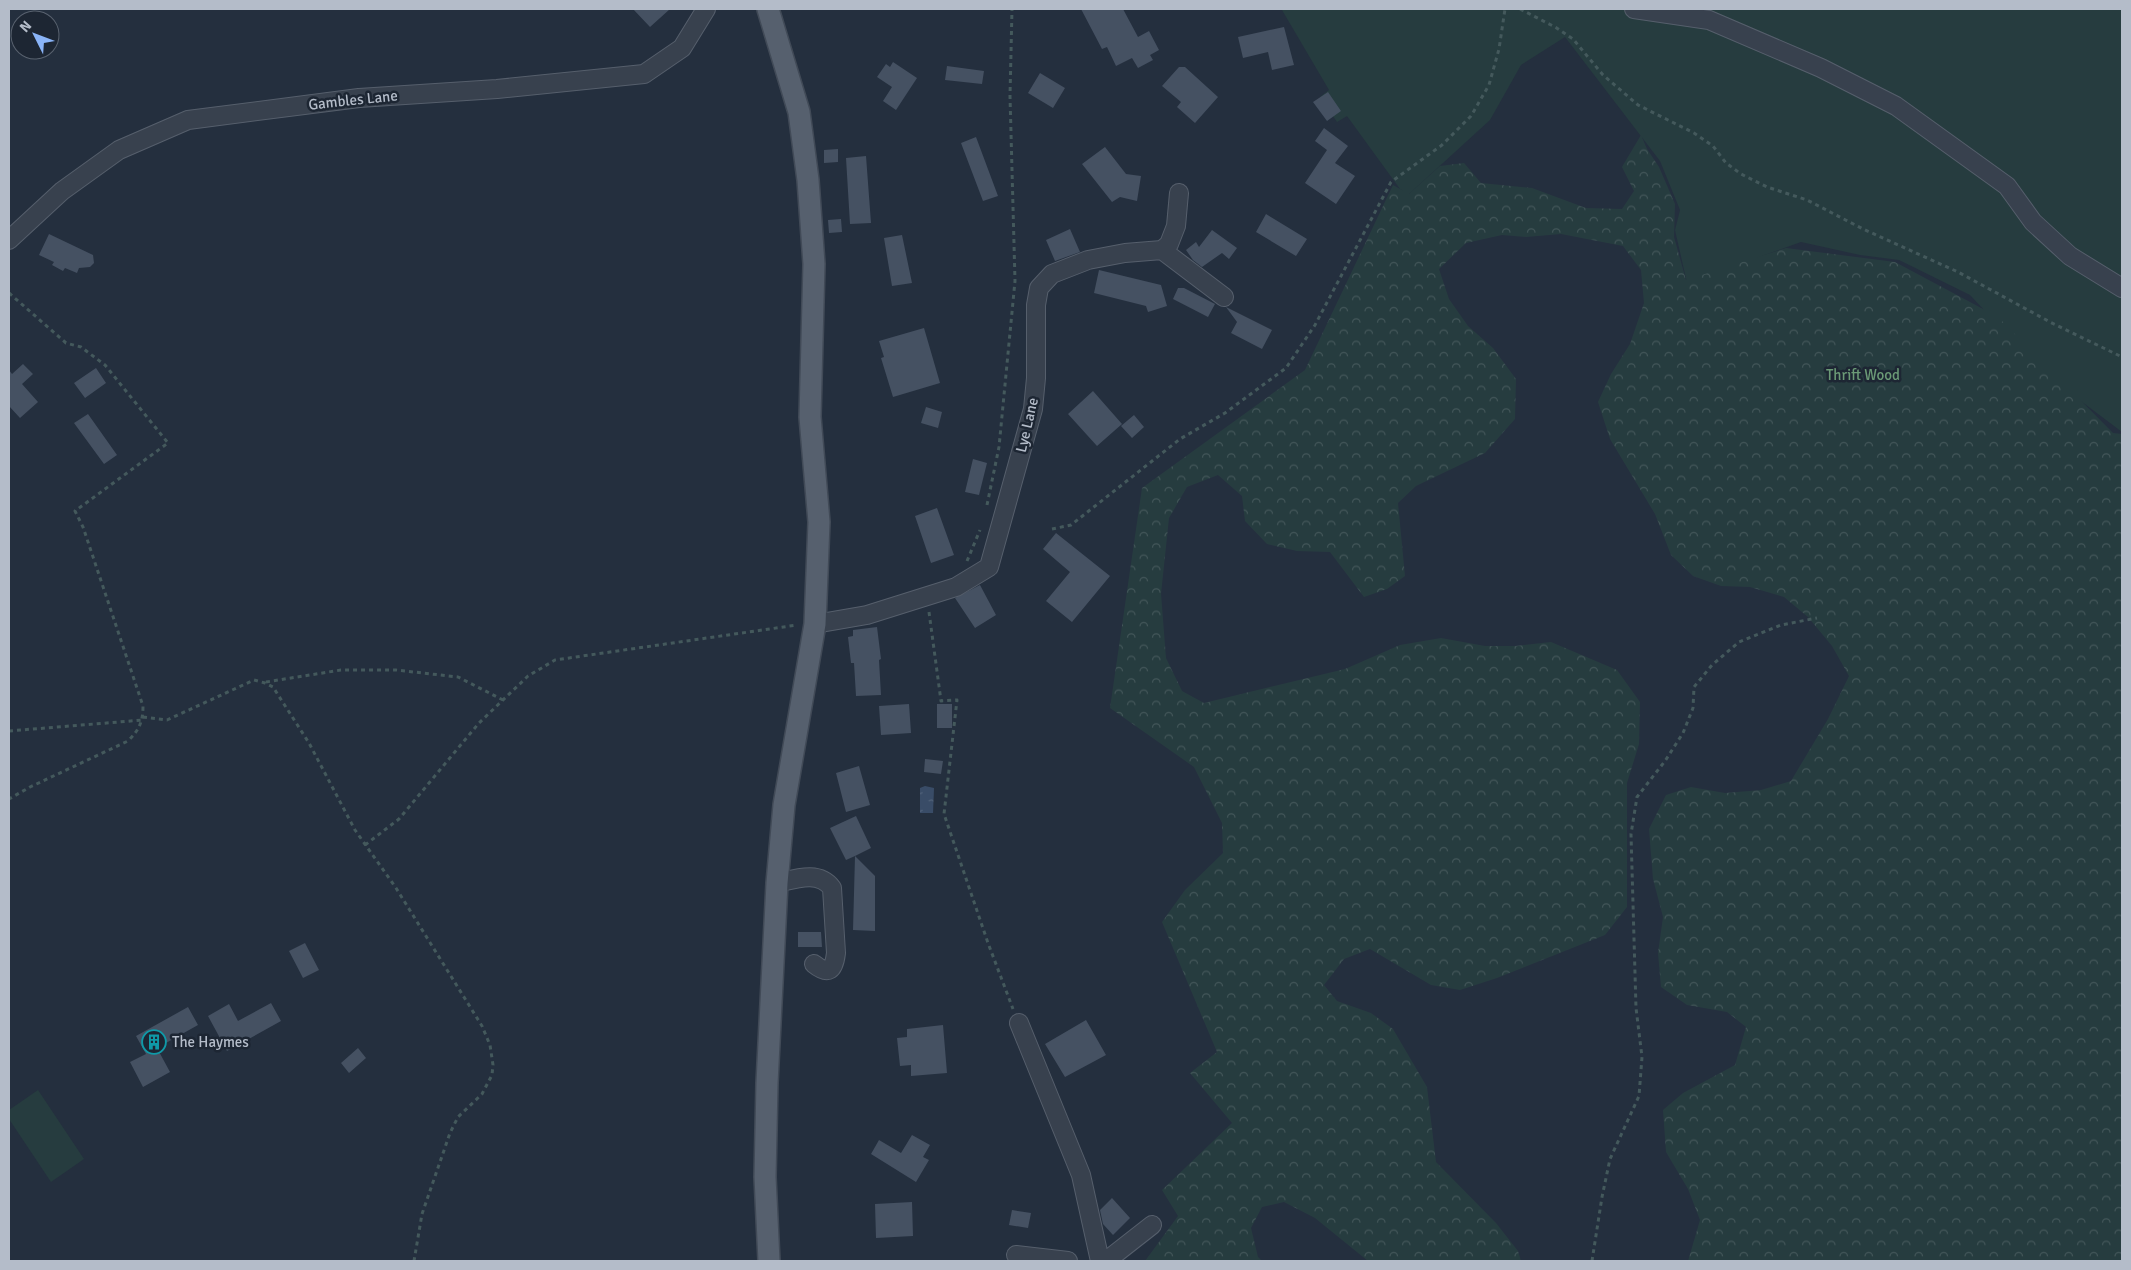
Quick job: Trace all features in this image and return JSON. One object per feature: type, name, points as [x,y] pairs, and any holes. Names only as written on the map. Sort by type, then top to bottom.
[{"type":"main road","points":[[768,9],[798,112],[808,180],[814,242],[810,417],[819,522],[815,624],[784,805],[777,883],[766,1093],[765,1177],[769,1261]]},
{"type":"street","name":"Gambles Lane","points":[[9,240],[62,191],[119,150],[188,120],[359,98],[497,89],[644,74],[682,48],[706,9]]},
{"type":"street","points":[[1634,9],[1709,20],[1821,68],[1896,106],[2007,186],[2033,222],[2070,256],[2122,288]]},
{"type":"street","points":[[1178,193],[1176,226],[1169,244],[1162,250],[1224,297]]},
{"type":"street","name":"Lye Lane","points":[[815,624],[867,615],[956,587],[989,567],[1034,409],[1036,296],[1039,288],[1052,274],[1088,260],[1126,253],[1162,250]]},
{"type":"street","points":[[777,883],[816,877],[823,879],[832,888],[835,962],[832,969],[827,971],[822,971],[814,964]]},
{"type":"street","points":[[1019,1023],[1081,1175],[1100,1261]]},
{"type":"street","points":[[1106,1261],[1152,1225]]},
{"type":"street","points":[[1016,1255],[1068,1261]]},
{"type":"path","points":[[985,514],[999,448],[1015,281],[1010,96],[1012,9]]},
{"type":"path","points":[[1052,529],[1071,526],[1180,439],[1225,412],[1286,368],[1315,325],[1390,182],[1442,145],[1471,116],[1489,85],[1499,49],[1505,9]]},
{"type":"path","points":[[1520,9],[1555,27],[1573,39],[1603,75],[1638,105],[1694,133],[1713,146],[1726,163],[1741,174],[1767,187],[1807,200],[1863,229],[1958,272],[2050,322],[2122,356]]},
{"type":"path","points":[[9,293],[66,343],[81,347],[105,365],[168,442],[75,511],[83,527],[143,706],[143,719],[137,732],[128,741],[30,787],[9,799]]},
{"type":"path","points":[[956,587],[983,523]]},
{"type":"path","points":[[927,596],[942,701],[957,700],[944,814],[988,943],[1019,1023]]},
{"type":"path","points":[[1592,1261],[1610,1159],[1639,1096],[1642,1057],[1636,1008],[1631,834],[1637,797],[1665,761],[1683,733],[1693,708],[1694,687],[1712,665],[1739,642],[1781,625],[1817,618]]},
{"type":"path","points":[[365,844],[399,819],[479,723],[528,676],[555,660],[786,626]]},
{"type":"path","points":[[9,731],[143,719],[167,720],[254,680],[265,682],[341,670],[396,670],[458,677],[503,700]]},
{"type":"path","points":[[265,682],[273,688],[310,742],[355,830],[430,941],[482,1026],[490,1044],[494,1065],[492,1076],[482,1094],[458,1117],[450,1133],[422,1214],[414,1261]]},
{"type":"green space","points":[[1278,9],[2122,9],[2122,432],[2041,371],[1970,295],[1899,260],[1860,255],[1801,242],[1687,283],[1675,230],[1680,210],[1660,161],[1565,37],[1521,65],[1490,120],[1408,195],[1400,189],[1347,116],[1337,122],[1320,97],[1329,90],[1282,10]]},
{"type":"green space","name":"Thrift Wood","points":[[1641,135],[1647,149],[1659,167],[1675,204],[1674,237],[1686,280],[1786,248],[1895,262],[1998,317],[2113,433],[2122,434],[2122,1261],[1688,1261],[1700,1220],[1688,1189],[1666,1152],[1663,1110],[1683,1093],[1735,1065],[1746,1027],[1727,1012],[1687,1005],[1661,987],[1658,953],[1663,917],[1653,879],[1649,829],[1666,795],[1691,787],[1725,793],[1761,790],[1791,781],[1828,719],[1849,676],[1832,646],[1808,617],[1784,597],[1750,587],[1721,586],[1693,576],[1671,555],[1655,514],[1610,439],[1598,402],[1611,374],[1630,344],[1644,303],[1641,270],[1623,246],[1561,234],[1526,237],[1502,235],[1466,243],[1439,269],[1449,299],[1468,326],[1493,348],[1516,379],[1515,419],[1485,453],[1416,486],[1398,503],[1405,576],[1387,589],[1364,597],[1330,552],[1297,551],[1267,544],[1245,521],[1242,496],[1218,475],[1187,487],[1169,518],[1161,594],[1166,658],[1182,691],[1204,703],[1345,669],[1400,645],[1441,638],[1485,646],[1515,646],[1551,642],[1617,670],[1640,702],[1639,744],[1627,783],[1627,907],[1605,935],[1497,978],[1460,990],[1431,985],[1370,949],[1344,959],[1324,985],[1337,1001],[1371,1013],[1393,1029],[1427,1087],[1436,1162],[1496,1223],[1518,1251],[1521,1261],[1368,1261],[1315,1218],[1284,1202],[1262,1207],[1251,1228],[1258,1257],[1262,1261],[1145,1261],[1178,1216],[1162,1190],[1232,1123],[1190,1073],[1217,1052],[1162,922],[1185,890],[1223,853],[1222,823],[1194,767],[1110,708],[1142,488],[1305,370],[1393,185],[1409,194],[1440,166],[1464,163],[1481,183],[1532,188],[1586,208],[1622,209],[1634,191],[1622,167]]},
{"type":"green space","points":[[38,1090],[84,1159],[51,1182],[9,1119],[9,1110]]},
{"type":"water","points":[[925,786],[934,788],[933,813],[920,813],[920,788]]},
{"type":"building","points":[[633,9],[670,9],[650,27]]},
{"type":"building","points":[[1081,9],[1123,9],[1138,37],[1149,31],[1159,50],[1150,55],[1153,60],[1138,68],[1132,58],[1116,66],[1107,47],[1102,49]]},
{"type":"building","points":[[1284,27],[1294,65],[1272,70],[1268,52],[1243,58],[1238,37]]},
{"type":"building","points":[[893,62],[917,78],[896,110],[883,101],[892,87],[877,77],[886,64],[890,67]]},
{"type":"building","points":[[947,66],[984,71],[982,84],[945,80]]},
{"type":"building","points":[[1179,67],[1185,67],[1218,97],[1195,123],[1177,107],[1181,102],[1162,86]]},
{"type":"building","points":[[1040,73],[1065,88],[1053,108],[1028,93]]},
{"type":"building","points":[[1328,92],[1341,111],[1327,121],[1313,102]]},
{"type":"building","points":[[1324,128],[1348,146],[1335,163],[1355,176],[1336,204],[1305,183],[1327,150],[1315,141]]},
{"type":"building","points":[[976,137],[998,196],[983,201],[961,143]]},
{"type":"building","points":[[1105,147],[1126,174],[1141,176],[1137,201],[1120,197],[1112,202],[1082,164]]},
{"type":"building","points":[[838,149],[838,162],[824,163],[824,150]]},
{"type":"building","points":[[866,156],[871,223],[850,224],[846,158]]},
{"type":"building","points":[[1266,214],[1307,239],[1296,256],[1256,232]]},
{"type":"building","points":[[841,219],[842,232],[829,233],[828,220]]},
{"type":"building","points":[[1070,229],[1080,252],[1055,261],[1046,240]]},
{"type":"building","points":[[1212,230],[1237,248],[1229,259],[1222,253],[1202,267],[1193,260],[1186,250],[1196,242],[1199,247]]},
{"type":"building","points":[[49,234],[93,255],[94,263],[90,267],[79,268],[77,273],[65,268],[63,271],[52,265],[54,262],[39,255]]},
{"type":"building","points":[[902,235],[912,283],[892,286],[884,238]]},
{"type":"building","points":[[1099,270],[1161,285],[1167,306],[1148,312],[1146,306],[1094,293]]},
{"type":"building","points":[[1178,288],[1184,288],[1215,304],[1208,317],[1173,299]]},
{"type":"building","points":[[1226,307],[1272,330],[1262,349],[1231,333],[1237,322]]},
{"type":"building","points":[[924,328],[940,383],[893,397],[881,358],[884,357],[879,341]]},
{"type":"building","points":[[23,364],[33,374],[22,384],[38,402],[20,418],[9,406],[9,370],[12,374]]},
{"type":"building","points":[[96,368],[106,383],[85,398],[74,383]]},
{"type":"building","points":[[1093,391],[1122,424],[1097,446],[1068,414]]},
{"type":"building","points":[[926,407],[942,412],[938,428],[921,423]]},
{"type":"building","points":[[88,414],[117,455],[104,464],[74,423]]},
{"type":"building","points":[[1134,415],[1144,427],[1132,438],[1121,426]]},
{"type":"building","points":[[973,459],[987,463],[979,495],[965,492]]},
{"type":"building","points":[[937,508],[954,555],[931,563],[915,516]]},
{"type":"building","points":[[1056,533],[1110,576],[1072,622],[1046,601],[1070,572],[1043,549]]},
{"type":"building","points":[[980,585],[996,615],[975,628],[955,598]]},
{"type":"building","points":[[877,627],[881,659],[879,660],[881,695],[856,696],[854,663],[851,663],[848,637],[853,636],[853,630]]},
{"type":"building","points":[[909,704],[911,733],[881,735],[879,706]]},
{"type":"building","points":[[937,704],[952,704],[952,728],[937,728]]},
{"type":"building","points":[[925,759],[943,761],[941,774],[924,772]]},
{"type":"building","points":[[859,766],[870,805],[846,812],[836,773]]},
{"type":"building","points":[[856,816],[871,848],[846,860],[830,828]]},
{"type":"building","points":[[855,856],[875,876],[875,931],[853,930]]},
{"type":"building","points":[[798,932],[821,932],[822,947],[798,947]]},
{"type":"building","points":[[305,943],[319,970],[303,978],[289,951]]},
{"type":"building","points":[[271,1003],[281,1021],[227,1051],[208,1016],[229,1004],[238,1021]]},
{"type":"building","name":"The Haymes","points":[[188,1007],[198,1025],[157,1048],[170,1072],[143,1087],[130,1062],[146,1054],[136,1036]]},
{"type":"building","points":[[1086,1020],[1106,1055],[1065,1077],[1045,1044]]},
{"type":"building","points":[[943,1025],[947,1073],[911,1076],[911,1065],[900,1066],[897,1038],[907,1037],[907,1029]]},
{"type":"building","points":[[358,1048],[366,1058],[349,1073],[341,1063]]},
{"type":"building","points":[[912,1135],[930,1145],[923,1157],[929,1160],[916,1182],[871,1154],[879,1140],[901,1153]]},
{"type":"building","points":[[1112,1198],[1130,1218],[1113,1235],[1103,1224],[1100,1210]]},
{"type":"building","points":[[912,1202],[913,1236],[876,1238],[875,1204]]},
{"type":"building","points":[[1012,1210],[1031,1213],[1028,1228],[1009,1225]]},
{"type":"place","name":"The Haymes","points":[[154,1042]]}]
